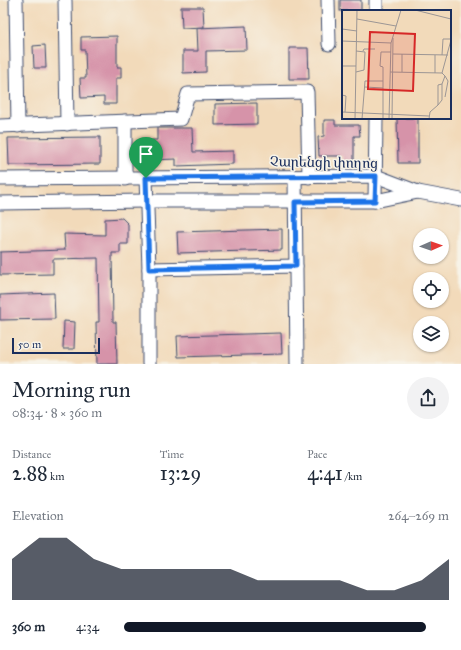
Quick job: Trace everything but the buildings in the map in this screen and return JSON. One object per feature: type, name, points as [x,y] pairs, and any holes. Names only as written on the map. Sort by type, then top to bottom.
[{"type":"street","points":[[16,0],[18,126]]},
{"type":"street","points":[[65,0],[67,124]]},
{"type":"street","points":[[328,0],[329,44]]},
{"type":"street","points":[[0,126],[181,119],[188,94],[307,92],[309,177]]},
{"type":"street","points":[[375,201],[376,119]]},
{"type":"street","points":[[125,121],[125,179]]},
{"type":"street","name":"Չարենցի փողոց","points":[[0,179],[376,176],[418,192]]},
{"type":"street","points":[[295,177],[297,364]]},
{"type":"street","points":[[146,178],[149,269],[149,364]]},
{"type":"street","points":[[0,203],[146,201],[375,201],[418,192],[461,200]]},
{"type":"street","points":[[149,269],[296,266]]},
{"type":"route","points":[[376,176],[375,201],[295,202],[296,266],[149,269],[146,178],[376,176]]}]
